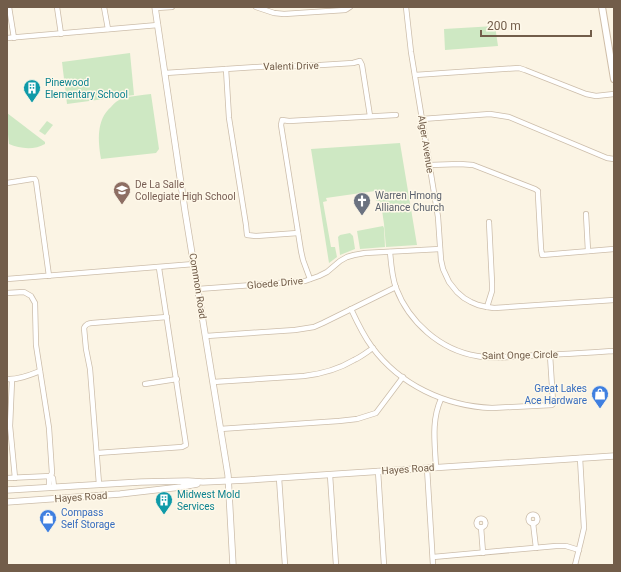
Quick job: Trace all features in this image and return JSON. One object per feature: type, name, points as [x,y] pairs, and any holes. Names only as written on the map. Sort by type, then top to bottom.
[{"type":"main road","points":[[602,7],[611,46],[614,79]]},
{"type":"street","points":[[9,7],[14,38]]},
{"type":"street","points":[[57,7],[61,34]]},
{"type":"street","points":[[104,7],[108,30]]},
{"type":"street","points":[[156,8],[172,7]]},
{"type":"street","points":[[256,7],[279,14],[345,10],[350,7]]},
{"type":"street","name":"Alger Avenue","points":[[406,7],[411,52],[438,217],[443,269],[452,287],[471,302],[494,308],[614,300]]},
{"type":"street","name":"Common Road","points":[[156,8],[228,481],[233,565]]},
{"type":"street","points":[[7,38],[158,25]]},
{"type":"street","name":"Valenti Drive","points":[[165,73],[267,66],[353,63],[360,60],[370,116]]},
{"type":"street","points":[[415,75],[519,68],[586,94],[596,96],[614,94]]},
{"type":"street","points":[[226,69],[229,118],[247,235],[256,236],[298,233]]},
{"type":"street","points":[[422,119],[498,114],[509,117],[607,158],[614,159]]},
{"type":"street","points":[[310,279],[303,260],[298,233],[281,125],[282,120],[289,121],[396,115]]},
{"type":"street","points":[[430,165],[473,165],[535,189],[538,192],[542,255],[614,250]]},
{"type":"street","points":[[7,183],[32,179],[36,181],[49,276]]},
{"type":"street","points":[[586,214],[588,251]]},
{"type":"street","points":[[487,307],[492,291],[489,222]]},
{"type":"street","name":"Gloede Drive","points":[[198,289],[300,282],[327,272],[340,261],[354,255],[365,253],[440,249]]},
{"type":"street","name":"Saint Onge Circle","points":[[390,252],[392,272],[396,287],[406,309],[426,331],[440,342],[454,350],[494,358],[614,351]]},
{"type":"street","points":[[7,279],[194,264]]},
{"type":"street","points":[[97,453],[179,448],[186,445],[159,268]]},
{"type":"street","points":[[206,336],[306,328],[323,323],[396,287]]},
{"type":"street","points":[[7,293],[24,292],[31,296],[35,303],[35,336],[49,428],[51,476],[53,478],[52,487]]},
{"type":"street","points":[[350,309],[373,348],[403,378],[419,388],[442,399],[467,405],[482,408],[552,405],[554,402],[550,355]]},
{"type":"street","points":[[99,484],[90,370],[84,328],[86,324],[92,323],[167,317]]},
{"type":"street","points":[[213,382],[316,375],[343,366],[373,348]]},
{"type":"street","points":[[15,478],[10,426],[10,379],[40,371]]},
{"type":"street","points":[[220,429],[339,421],[373,415],[403,378]]},
{"type":"street","points":[[145,384],[176,379]]},
{"type":"street","points":[[436,468],[434,424],[438,406],[442,399]]},
{"type":"street","name":"Hayes Road","points":[[7,490],[150,481],[228,481],[614,456]]},
{"type":"street","points":[[575,565],[583,535],[584,524],[580,458]]},
{"type":"street","points":[[427,468],[433,565]]},
{"type":"street","points":[[378,471],[384,565]]},
{"type":"street","points":[[330,474],[336,565]]},
{"type":"street","points":[[7,478],[51,476]]},
{"type":"street","points":[[279,478],[285,565]]},
{"type":"street","points":[[150,481],[151,490]]},
{"type":"street","name":"Hayes Road","points":[[9,502],[181,487],[203,482]]},
{"type":"street","points":[[9,502],[10,493],[16,489]]},
{"type":"street","points":[[534,523],[536,548]]},
{"type":"street","points":[[481,527],[483,553]]},
{"type":"street","points":[[433,557],[560,546],[579,550]]},
{"type":"green space","points":[[495,26],[498,46],[445,50],[444,29]]},
{"type":"green space","points":[[130,53],[134,95],[67,104],[62,62]]},
{"type":"green space","points":[[151,94],[159,149],[156,153],[101,159],[99,131],[100,124],[106,112],[115,103],[123,98]]},
{"type":"green space","points":[[7,113],[45,142],[45,144],[27,148],[9,144]]},
{"type":"green space","points":[[47,121],[53,125],[45,135],[39,131]]},
{"type":"green space","points":[[400,143],[417,245],[386,247],[381,203],[380,201],[376,201],[375,191],[326,198],[327,201],[323,202],[331,247],[335,247],[337,257],[329,263],[311,149]]},
{"type":"green space","points":[[383,226],[385,247],[360,249],[357,231]]},
{"type":"green space","points":[[350,233],[353,236],[355,249],[340,255],[338,237],[340,235]]},
{"type":"place","name":"Pinewood Elementary School","points":[[32,103]]},
{"type":"place","name":"De La Salle Collegiate High School","points":[[122,205]]},
{"type":"place","name":"Warren Hmong Alliance Church","points":[[362,216]]},
{"type":"place","name":"Great Lakes Ace Hardware","points":[[600,409]]},
{"type":"place","name":"Midwest Mold Services","points":[[164,515]]},
{"type":"place","name":"Compass Self Storage","points":[[48,533]]}]
